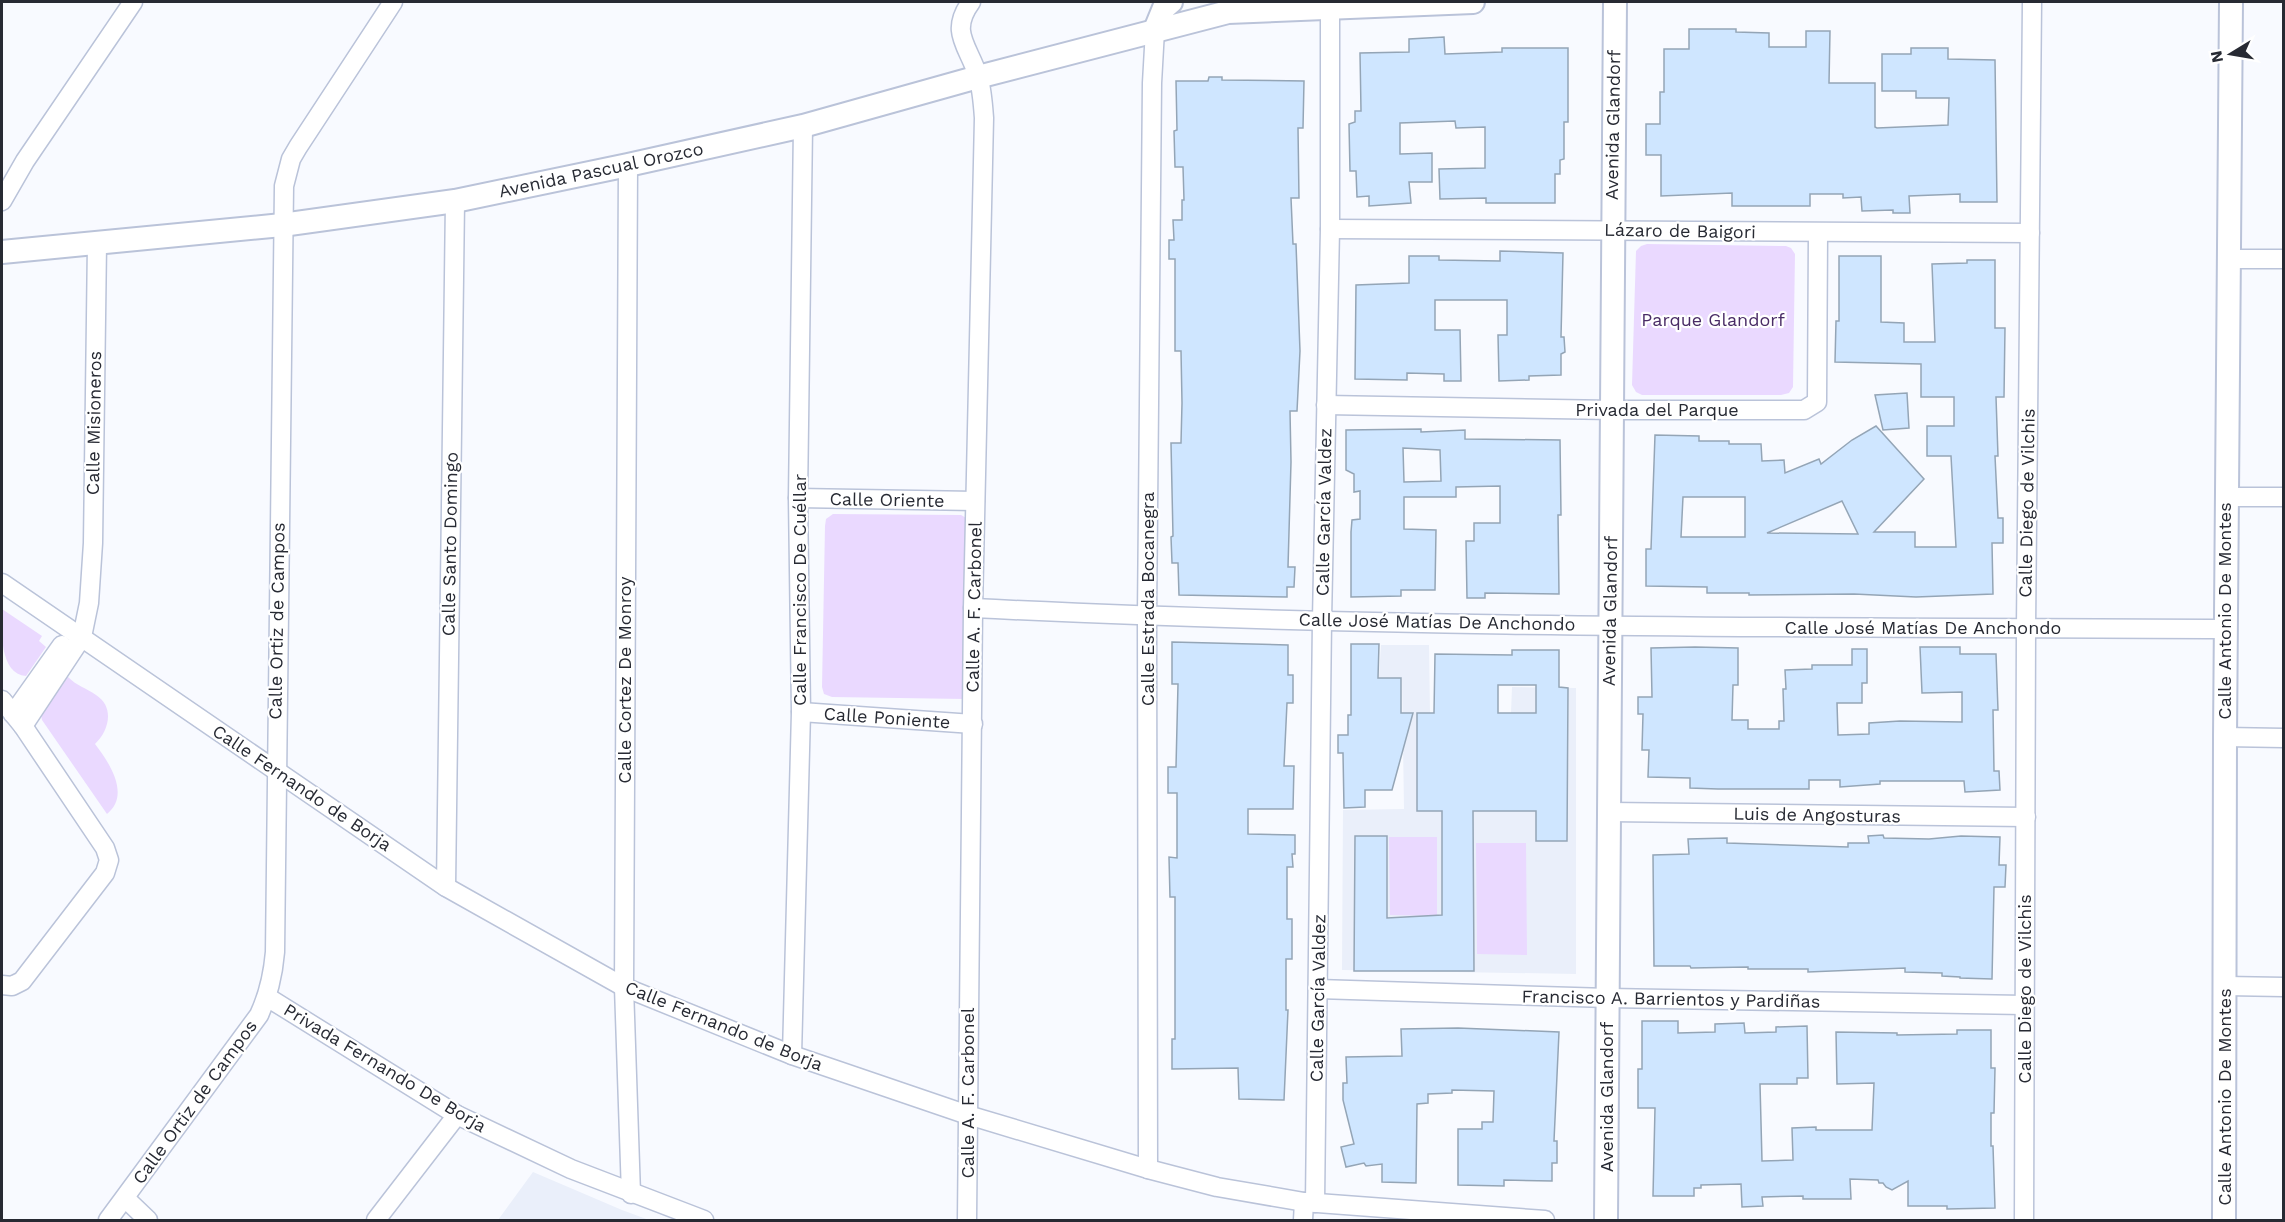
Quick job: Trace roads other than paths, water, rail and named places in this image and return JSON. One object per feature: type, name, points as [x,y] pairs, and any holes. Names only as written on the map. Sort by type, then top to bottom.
[{"type":"main road","points":[[1155,30],[1164,8],[1171,2]]},
{"type":"main road","name":"Avenida Pascual Orozco","points":[[2,252],[282,225],[455,201],[803,126],[978,77],[1227,12],[1330,5],[1473,2]]},
{"type":"main road","name":"Avenida Glandorf","points":[[1606,1221],[1615,2]]},
{"type":"main road","name":"Calle Antonio De Montes","points":[[2224,1221],[2230,2]]},
{"type":"street","points":[[2,201],[25,161],[133,2]]},
{"type":"street","name":"Calle Ortiz de Campos","points":[[108,1221],[259,1015],[272,977],[275,952],[284,186],[291,159],[393,2]]},
{"type":"street","name":"Calle A. F. Carbonel","points":[[967,1221],[973,608],[984,118],[978,77],[960,32],[961,17],[971,2]]},
{"type":"street","name":"Calle Diego de Vilchis","points":[[2024,1221],[2026,628],[2032,2]]},
{"type":"street","name":"Calle García Valdez","points":[[1304,1221],[1309,1203],[1318,988],[1322,620],[1330,229],[1330,5]]},
{"type":"street","name":"Calle Estrada Bocanegra","points":[[1148,1169],[1147,617],[1152,83],[1155,30]]},
{"type":"street","name":"Calle Francisco De Cuéllar","points":[[792,1054],[801,712],[798,498],[803,126]]},
{"type":"street","name":"Calle Cortez De Monroy","points":[[628,165],[624,987],[631,1194]]},
{"type":"street","name":"Calle Santo Domingo","points":[[446,887],[455,201]]},
{"type":"street","name":"Lázaro de Baigori","points":[[1330,229],[1612,230],[1818,234],[2030,233]]},
{"type":"street","name":"Privada del Parque","points":[[1326,405],[1613,410],[1804,410],[1817,402],[1818,234]]},
{"type":"street","name":"Calle Misioneros","points":[[77,634],[89,603],[93,543],[96,243]]},
{"type":"street","points":[[2228,259],[2283,259]]},
{"type":"street","points":[[2226,496],[2283,497]]},
{"type":"street","name":"Calle Oriente","points":[[798,498],[975,501]]},
{"type":"street","name":"Calle Fernando de Borja","points":[[2,583],[446,887],[624,987],[792,1054],[968,1115],[1148,1169],[1217,1187],[1309,1203],[1545,1221]]},
{"type":"street","name":"Calle José Matías De Anchondo","points":[[973,608],[1147,617],[1610,626],[2226,629]]},
{"type":"street","points":[[18,720],[77,634]]},
{"type":"street","points":[[2,700],[105,848],[109,860],[105,873],[22,981],[12,986],[2,985]]},
{"type":"street","name":"Calle Poniente","points":[[801,712],[973,724]]},
{"type":"street","points":[[2225,737],[2283,738]]},
{"type":"street","name":"Luis de Angosturas","points":[[1609,812],[2026,817]]},
{"type":"street","points":[[2226,986],[2283,987]]},
{"type":"street","name":"Francisco A. Barrientos y Pardiñas","points":[[1318,988],[1608,998],[2024,1005]]},
{"type":"street","name":"Privada Fernando De Borja","points":[[267,997],[456,1115],[551,1160],[631,1194],[704,1221]]},
{"type":"street","points":[[376,1221],[456,1115]]},
{"type":"street","points":[[126,1199],[148,1221]]},
{"type":"park label","name":"Parque Glandorf","points":[[1713,320]]}]
